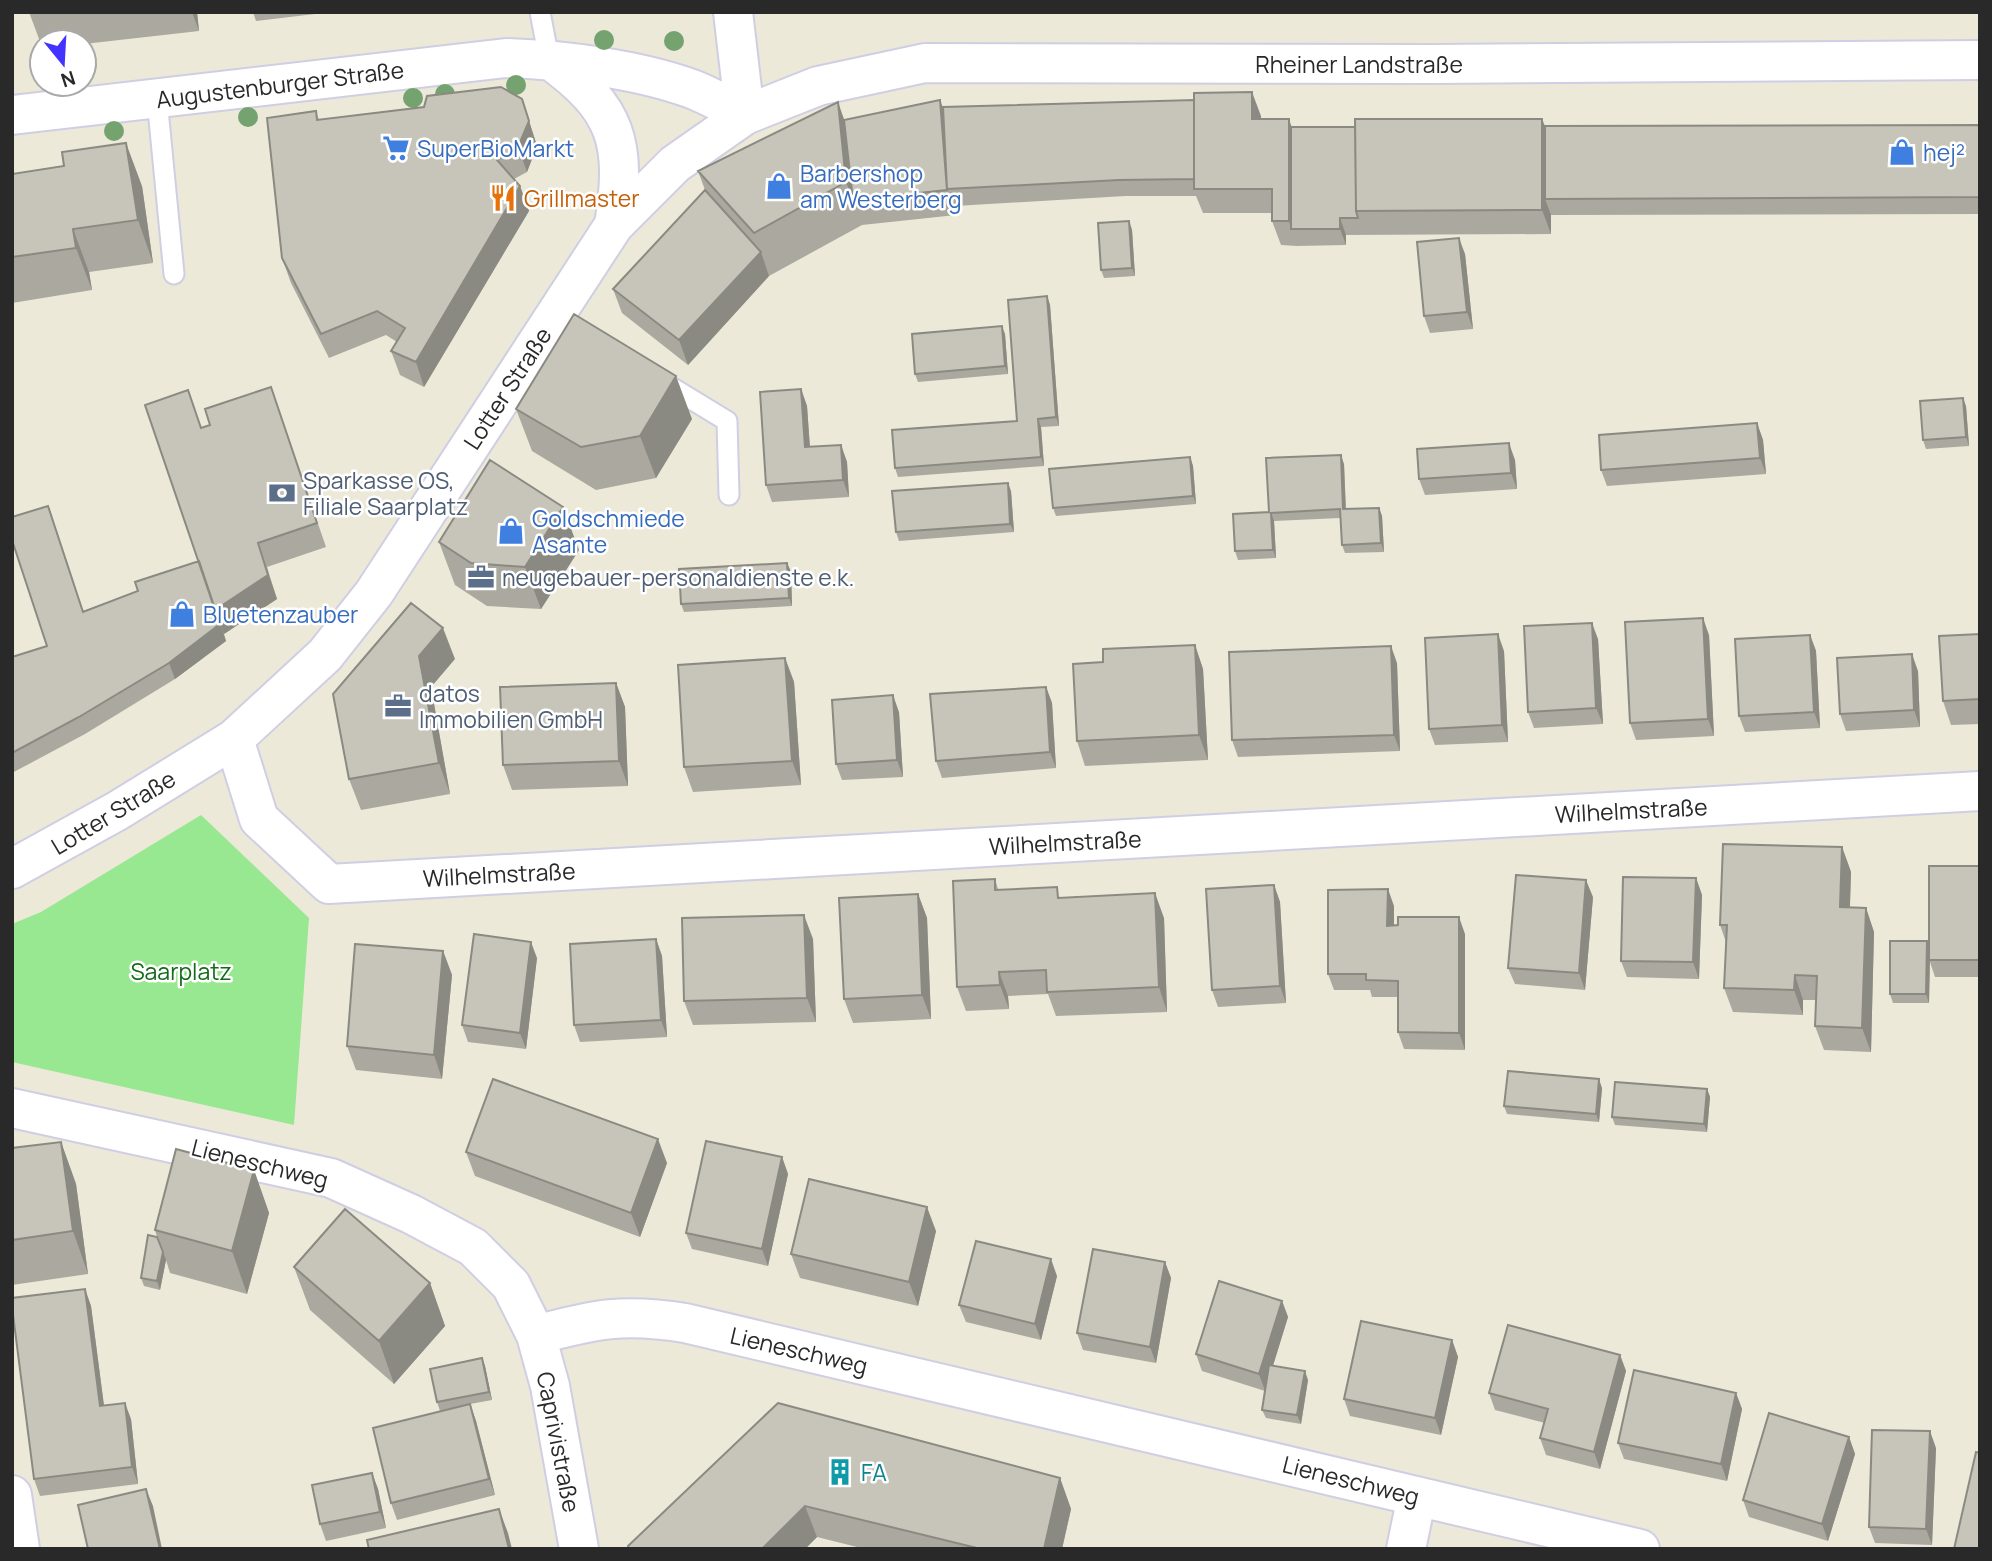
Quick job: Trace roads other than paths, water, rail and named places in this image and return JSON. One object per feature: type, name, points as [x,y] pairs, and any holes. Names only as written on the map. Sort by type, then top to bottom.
[{"type":"street","points":[[733,12],[745,115]]},
{"type":"street","name":"Augustenburger Straße","points":[[12,115],[506,58],[549,59],[691,89],[745,115]]},
{"type":"street","points":[[549,59],[579,81],[599,103],[613,128],[619,157],[620,189],[614,225]]},
{"type":"street","name":"Rheiner Landstraße","points":[[745,115],[818,86],[925,63],[1980,60]]},
{"type":"street","name":"Lotter Straße","points":[[12,869],[117,811],[234,739],[325,655],[374,593],[562,323],[614,225],[676,164],[745,115]]},
{"type":"street","name":"Wilhelmstraße","points":[[234,739],[259,819],[329,884],[1980,791]]},
{"type":"street","name":"Lieneschweg","points":[[12,1108],[331,1178],[411,1214],[473,1247],[511,1285],[536,1335],[591,1320],[629,1317],[685,1324],[1640,1549]]},
{"type":"street","name":"Caprivistraße","points":[[536,1335],[550,1387],[579,1549]]},
{"type":"street","points":[[12,1495],[20,1549]]},
{"type":"street","points":[[1406,1549],[1417,1496]]},
{"type":"lane","points":[[540,12],[549,59]]},
{"type":"lane","points":[[157,99],[174,274]]},
{"type":"lane","points":[[647,373],[727,421],[729,495]]},
{"type":"place","name":"SuperBioMarkt","points":[[396,148]]},
{"type":"place","name":"hej²","points":[[1902,152]]},
{"type":"place","name":"Barbershop am Westerberg","points":[[779,186]]},
{"type":"place","name":"Grillmaster","points":[[503,198]]},
{"type":"place","name":"Sparkasse OS, Filiale Saarplatz","points":[[282,493]]},
{"type":"place","name":"Goldschmiede Asante","points":[[511,531]]},
{"type":"place","name":"neugebauer-personaldienste e.k.","points":[[481,577]]},
{"type":"place","name":"Bluetenzauber","points":[[182,614]]},
{"type":"place","name":"datos Immobilien GmbH","points":[[398,706]]},
{"type":"place","name":"FA","points":[[840,1472]]},
{"type":"park label","name":"Saarplatz","points":[[181,971]]}]
